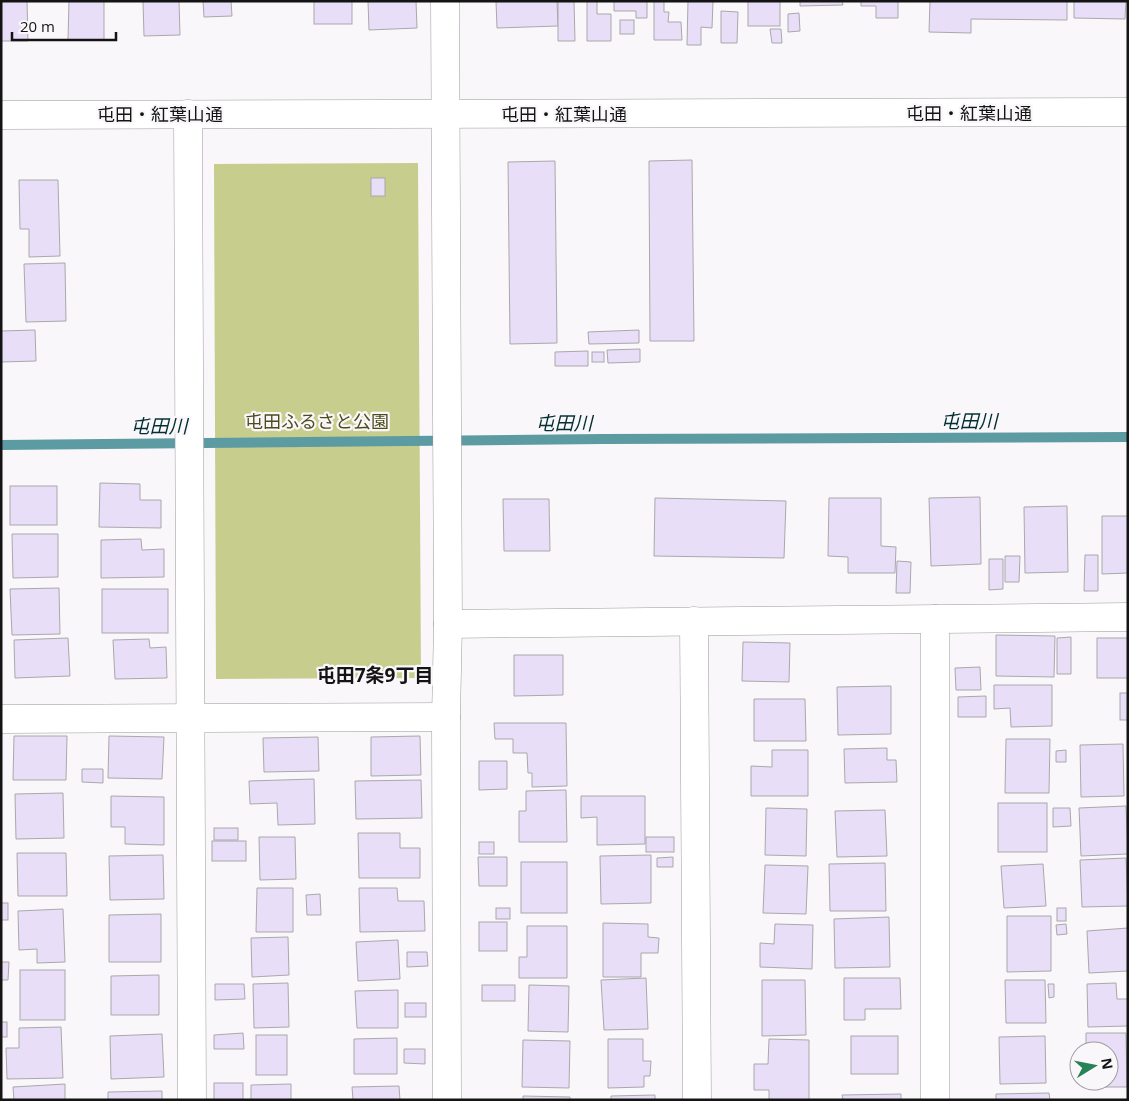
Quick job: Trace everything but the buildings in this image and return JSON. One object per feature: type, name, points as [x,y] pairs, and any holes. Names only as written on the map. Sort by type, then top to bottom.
[{"type":"street","points":[[444,1],[448,470],[446,717],[447,1100]]},
{"type":"street","name":"屯田・紅葉山通","points":[[1,115],[1128,112]]},
{"type":"street","points":[[188,114],[192,1100]]},
{"type":"street","points":[[448,624],[1128,617]]},
{"type":"street","points":[[935,619],[935,1100]]},
{"type":"street","points":[[694,621],[697,1100]]},
{"type":"street","points":[[1,718],[446,717]]},
{"type":"green space","name":"屯田ふるさと公園","points":[[418,163],[421,678],[216,679],[214,164]]},
{"type":"waterway","name":"屯田川","points":[[1,445],[603,439],[1128,437]]},
{"type":"district","name":"屯田7条9丁目","points":[[375,675]]}]
